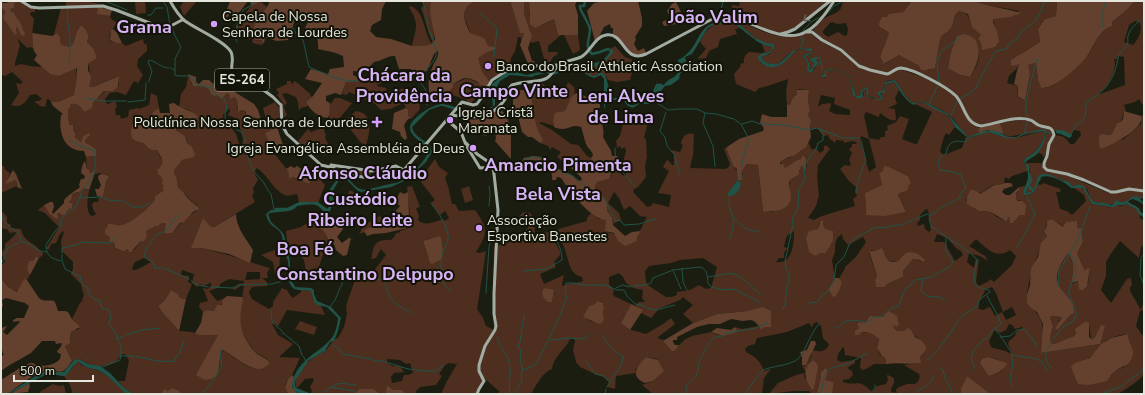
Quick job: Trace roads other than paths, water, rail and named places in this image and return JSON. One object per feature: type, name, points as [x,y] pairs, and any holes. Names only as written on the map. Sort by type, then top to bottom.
[{"type":"main road","points":[[21,1],[31,7],[39,8],[94,5],[103,6],[165,29],[184,20],[170,1]]},
{"type":"main road","points":[[775,34],[785,33],[795,29],[830,1]]},
{"type":"main road","points":[[804,33],[815,25],[834,1]]},
{"type":"main road","points":[[818,10],[824,8],[825,13]]},
{"type":"main road","points":[[335,167],[335,171],[338,172],[371,178],[399,174],[462,102],[476,104],[492,80],[508,70],[516,68],[525,70],[539,66],[556,67],[581,57],[601,37],[610,35],[618,38],[629,53],[636,56],[644,55],[706,21],[718,16],[728,16],[775,34],[796,36],[812,32],[822,40],[842,50],[859,66],[870,70],[887,74],[901,68],[932,79],[956,97],[967,118],[975,125],[984,126],[1018,118],[1028,120],[1039,126],[1051,128],[1054,135],[1049,144],[1048,156],[1044,165],[1046,169],[1084,180],[1111,192],[1129,189],[1144,191]]},
{"type":"main road","name":"ES-264","points":[[184,20],[214,38],[231,51],[232,75],[264,90],[281,105],[282,122],[286,132],[321,165],[372,171],[396,166],[404,170]]},
{"type":"main road","points":[[815,25],[814,33],[822,40]]},
{"type":"main road","points":[[795,29],[793,34],[796,36]]},
{"type":"main road","points":[[450,115],[470,118],[484,116],[502,103],[508,89],[512,85],[545,79],[551,75],[556,67]]},
{"type":"main road","points":[[446,120],[461,132],[480,168],[493,167]]},
{"type":"main road","points":[[465,142],[477,154],[492,164],[498,210],[494,310],[496,327],[481,357],[479,369],[484,381],[477,394]]},
{"type":"water","points":[[731,19],[760,41],[773,45],[772,52],[761,57],[761,60],[766,64],[775,65],[794,50],[796,51],[779,66],[768,67],[762,64],[758,58],[771,51],[772,47],[757,41],[733,23],[717,23],[708,28],[692,54],[685,57],[688,69],[684,69],[680,74],[679,79],[671,85],[665,86],[650,104],[639,104],[633,108],[628,106],[623,100],[618,102],[618,100],[610,100],[604,96],[604,79],[601,75],[594,78],[578,70],[572,70],[552,75],[554,72],[573,69],[579,64],[585,66],[603,61],[598,64],[597,67],[580,66],[578,68],[593,76],[598,75],[599,72],[604,74],[611,93],[609,96],[611,98],[623,98],[630,105],[641,102],[649,102],[659,84],[664,85],[677,74],[679,67],[678,60],[689,52],[705,28],[717,22]]},
{"type":"water","points":[[800,48],[812,49],[812,53],[805,57],[809,63],[809,70],[812,69],[815,63],[810,59],[811,58],[820,57],[822,75],[824,75],[825,70],[830,69],[840,70],[829,70],[826,72],[826,77],[822,77],[819,58],[812,58],[817,63],[813,71],[810,73],[807,70],[808,64],[803,56],[811,51],[802,49],[798,50]]},
{"type":"water","points":[[550,70],[552,71],[550,74],[546,73],[533,77],[510,75],[500,81],[495,90],[495,105],[484,114],[473,116],[443,106],[429,110],[412,127],[415,134],[426,142],[424,145],[410,131],[413,120],[423,112],[439,104],[455,107],[475,114],[479,114],[493,106],[491,89],[492,84],[507,72],[517,72],[526,75]]},
{"type":"water","points":[[846,74],[848,75],[856,96],[860,96],[861,90],[866,87],[868,89],[868,96],[876,99],[868,97],[866,94],[867,90],[865,89],[862,91],[862,98],[857,98],[853,95],[850,82]]},
{"type":"water","points":[[895,80],[906,97],[912,103],[923,101],[948,114],[968,137],[979,133],[992,131],[1007,137],[1016,137],[1042,129],[1046,130],[1042,147],[1036,155],[1025,163],[1029,166],[1030,179],[1026,193],[1033,191],[1030,194],[1024,195],[1023,191],[1027,183],[1028,176],[1024,162],[1025,158],[1032,154],[1043,141],[1045,132],[1043,131],[1026,134],[1015,138],[1006,138],[989,132],[968,138],[955,127],[949,116],[923,102],[918,102],[914,105],[908,101],[902,95],[894,82],[886,84],[885,92],[880,93],[883,98],[880,100],[876,99],[881,98],[877,93],[884,91],[885,82]]},
{"type":"water","points":[[1056,130],[1062,130],[1071,134],[1072,136],[1069,138],[1056,133]]},
{"type":"water","points":[[427,143],[432,152],[426,162],[402,182],[391,187],[361,192],[358,191],[345,178],[341,177],[332,192],[334,202],[329,213],[324,212],[316,205],[310,204],[297,206],[288,211],[268,214],[271,222],[284,235],[290,261],[290,277],[295,287],[311,288],[314,290],[317,301],[331,307],[341,318],[334,341],[330,342],[325,351],[309,360],[295,381],[295,386],[300,392],[311,394],[298,393],[292,386],[294,376],[310,356],[333,337],[338,318],[327,307],[318,305],[314,302],[311,291],[296,290],[293,288],[288,278],[288,261],[285,254],[281,233],[271,225],[266,214],[271,210],[287,208],[299,202],[318,202],[327,209],[330,205],[330,189],[341,174],[347,177],[357,188],[362,190],[396,183],[415,170],[424,160],[428,151],[425,146]]},
{"type":"water","points":[[1047,174],[1069,182],[1072,186],[1083,186],[1086,188],[1090,198],[1094,202],[1112,205],[1118,203],[1122,204],[1132,197],[1137,196],[1144,203],[1144,205],[1133,199],[1124,205],[1117,205],[1113,207],[1092,204],[1083,188],[1071,188],[1065,183],[1048,176],[1041,177],[1033,191],[1039,175]]},
{"type":"water","points":[[737,181],[741,183],[739,190],[735,194],[728,196],[728,193]]},
{"type":"water","points":[[79,359],[88,364],[100,366],[133,394],[127,394],[104,373],[83,366],[79,362],[75,364],[65,376],[52,374],[46,375],[7,394],[42,372],[64,372],[74,360]]},
{"type":"waterway","points":[[105,1],[127,10]]},
{"type":"waterway","points":[[163,1],[167,7],[170,25]]},
{"type":"waterway","points":[[237,42],[234,35],[237,28],[237,18],[243,10],[252,5],[253,1]]},
{"type":"waterway","points":[[404,1],[410,1]]},
{"type":"waterway","points":[[419,80],[433,62],[436,55],[422,1]]},
{"type":"waterway","points":[[585,1],[584,6],[580,6],[580,8],[590,29],[588,48],[592,54],[608,49],[612,51],[601,63]]},
{"type":"waterway","points":[[720,15],[723,1]]},
{"type":"waterway","points":[[824,17],[834,6],[843,1]]},
{"type":"waterway","points":[[959,99],[969,94],[976,88],[996,51],[1006,49],[1010,43],[1018,38],[1020,33],[1037,19],[1045,1]]},
{"type":"waterway","points":[[1103,28],[1103,10],[1106,1]]},
{"type":"waterway","points":[[148,15],[151,15],[156,8],[163,8]]},
{"type":"waterway","points":[[68,9],[67,18],[70,37],[69,63]]},
{"type":"waterway","points":[[479,12],[497,28],[494,57]]},
{"type":"waterway","points":[[802,32],[811,22],[820,17]]},
{"type":"waterway","points":[[1097,95],[1112,78],[1119,56],[1128,44],[1130,31],[1142,19]]},
{"type":"waterway","points":[[172,27],[181,47],[175,59],[175,75],[190,76],[196,84],[208,87],[215,94],[225,100],[227,110],[225,113],[225,118],[235,122],[237,130],[242,132],[246,141],[243,144],[242,149],[254,171],[271,194],[274,209]]},
{"type":"waterway","points":[[292,27],[297,35],[303,40],[309,67],[344,80],[372,82],[382,77],[395,76],[399,78],[404,74],[407,77]]},
{"type":"waterway","points":[[800,47],[803,42],[802,37]]},
{"type":"waterway","points":[[939,83],[937,64],[940,52],[959,38]]},
{"type":"waterway","points":[[757,40],[765,44],[772,45],[773,48]]},
{"type":"waterway","points":[[764,54],[759,57],[762,61],[765,64],[774,65]]},
{"type":"waterway","points":[[814,66],[817,63],[813,60],[816,58]]},
{"type":"waterway","points":[[1028,118],[1026,100],[1037,59]]},
{"type":"waterway","points":[[148,82],[152,71],[148,62],[149,60],[163,67],[169,68]]},
{"type":"waterway","points":[[408,78],[418,80]]},
{"type":"waterway","points":[[419,81],[426,90],[425,101],[427,105]]},
{"type":"waterway","points":[[128,102],[145,100],[146,83]]},
{"type":"waterway","points":[[210,88],[215,83]]},
{"type":"waterway","points":[[647,103],[653,102],[656,87],[657,85],[661,85]]},
{"type":"waterway","points":[[929,104],[938,85]]},
{"type":"waterway","points":[[1071,134],[1076,124],[1081,122],[1083,119],[1086,104],[1096,96]]},
{"type":"waterway","points":[[85,98],[103,101],[126,101]]},
{"type":"waterway","points":[[605,108],[604,101],[606,98]]},
{"type":"waterway","points":[[654,101],[668,110],[697,109],[705,113],[716,114],[734,119],[741,124],[748,137],[748,141],[742,163],[741,176],[737,183]]},
{"type":"waterway","points":[[951,116],[957,101]]},
{"type":"waterway","points":[[666,112],[660,131],[665,137],[667,146],[674,154],[680,175]]},
{"type":"waterway","points":[[705,113],[703,123],[713,146],[715,166]]},
{"type":"waterway","points":[[606,125],[607,116]]},
{"type":"waterway","points":[[742,124],[752,121],[760,124],[784,125],[809,130],[817,128],[843,138],[860,138]]},
{"type":"waterway","points":[[1025,134],[1028,121]]},
{"type":"waterway","points":[[791,233],[793,225],[792,219],[798,208],[799,188],[805,180],[805,165],[811,154],[816,150],[818,143],[823,140],[823,135],[820,130]]},
{"type":"waterway","points":[[1045,132],[1052,133]]},
{"type":"waterway","points":[[931,215],[940,208],[960,198],[960,194],[966,188],[961,175],[954,172],[940,170],[938,162],[940,157],[946,154],[948,146],[952,142],[966,142],[967,138]]},
{"type":"waterway","points":[[46,245],[55,231],[61,226],[60,220],[76,206],[82,192],[95,171],[94,150],[80,146],[69,140]]},
{"type":"waterway","points":[[856,193],[862,168],[866,161],[861,140]]},
{"type":"waterway","points":[[615,148],[616,159],[620,169],[635,186]]},
{"type":"waterway","points":[[523,161],[531,157],[542,158],[560,171],[573,176],[589,191],[604,198],[615,220],[621,221],[624,225],[639,224],[655,219]]},
{"type":"waterway","points":[[1028,185],[1031,180],[1029,174]]},
{"type":"waterway","points":[[1028,185],[1033,191]]},
{"type":"waterway","points":[[489,186],[489,206]]},
{"type":"waterway","points":[[730,196],[729,204],[733,218],[733,228],[730,238]]},
{"type":"waterway","points":[[1017,247],[1035,214],[1027,196]]},
{"type":"waterway","points":[[80,198],[101,197],[112,201],[122,200],[133,207],[142,207],[150,203]]},
{"type":"waterway","points":[[1139,198],[1144,197]]},
{"type":"waterway","points":[[1113,206],[1116,202],[1122,204],[1124,203]]},
{"type":"waterway","points":[[1126,202],[1138,209],[1144,216]]},
{"type":"waterway","points":[[431,203],[439,214],[447,230],[448,237],[442,257],[441,273],[444,284],[451,291]]},
{"type":"waterway","points":[[1058,287],[1059,271],[1078,239],[1090,206]]},
{"type":"waterway","points":[[276,209],[287,209]]},
{"type":"waterway","points":[[1,213],[6,224],[19,234]]},
{"type":"waterway","points":[[162,268],[155,268],[153,262],[144,257],[147,248],[156,235],[166,231],[174,220],[181,214]]},
{"type":"waterway","points":[[906,223],[927,214],[929,215]]},
{"type":"waterway","points":[[927,360],[940,347],[958,320],[978,306],[979,300],[990,292],[989,290],[975,284],[974,277],[976,258],[960,245],[931,226],[929,218],[930,215]]},
{"type":"waterway","points":[[733,218],[746,229],[759,232]]},
{"type":"waterway","points":[[809,305],[810,303],[817,302],[825,293],[829,291],[834,282],[836,265],[844,257],[849,245],[855,238],[876,227],[881,228],[904,224]]},
{"type":"waterway","points":[[523,271],[546,269],[562,260],[560,249],[551,233]]},
{"type":"waterway","points":[[783,309],[789,283],[789,275],[785,261],[791,234]]},
{"type":"waterway","points":[[19,235],[21,241]]},
{"type":"waterway","points":[[62,253],[62,248],[79,244],[81,242],[110,243],[116,236]]},
{"type":"waterway","points":[[834,328],[851,320],[866,323],[875,317],[880,317],[891,309],[898,307],[905,289],[915,280],[932,277],[949,267],[953,262],[946,251],[946,238]]},
{"type":"waterway","points":[[486,293],[489,246],[492,239]]},
{"type":"waterway","points":[[20,242],[27,243],[42,252],[46,252]]},
{"type":"waterway","points":[[1,265],[8,248],[18,243]]},
{"type":"waterway","points":[[46,246],[47,253],[55,259],[61,261]]},
{"type":"waterway","points":[[1053,339],[1063,327],[1073,321],[1077,314],[1068,292],[1076,273],[1075,262],[1070,254]]},
{"type":"waterway","points":[[1141,258],[1144,254]]},
{"type":"waterway","points":[[62,255],[62,261],[65,269],[81,277],[80,280],[84,286],[88,287],[88,293],[94,299],[100,301],[102,308],[109,310],[111,318],[109,324],[117,335],[117,339],[120,344]]},
{"type":"waterway","points":[[1141,259],[1140,275],[1144,285],[1144,292]]},
{"type":"waterway","points":[[633,286],[646,285],[651,283],[653,278],[673,270],[700,267],[706,271],[708,283],[711,287],[725,290],[734,289],[761,303]]},
{"type":"waterway","points":[[164,268],[189,279]]},
{"type":"waterway","points":[[682,268],[683,282],[687,290]]},
{"type":"waterway","points":[[673,270],[681,289]]},
{"type":"waterway","points":[[355,272],[361,272],[370,277],[383,280],[393,301],[412,313]]},
{"type":"waterway","points":[[708,277],[732,273],[742,278],[761,295]]},
{"type":"waterway","points":[[341,287],[344,278],[348,275]]},
{"type":"waterway","points":[[923,279],[921,291],[929,297],[938,297],[945,301]]},
{"type":"waterway","points":[[212,287],[233,288],[239,285],[272,284],[285,280]]},
{"type":"waterway","points":[[191,281],[198,285],[208,287]]},
{"type":"waterway","points":[[523,370],[535,365],[539,359],[559,318],[567,297],[565,294],[566,283],[605,285],[617,290],[624,290],[627,296],[635,304],[656,310],[675,305]]},
{"type":"waterway","points":[[616,288],[622,285],[632,286]]},
{"type":"waterway","points":[[330,307],[340,288]]},
{"type":"waterway","points":[[975,369],[971,359],[973,351],[994,329],[1002,323],[999,321],[999,318],[987,296]]},
{"type":"waterway","points":[[271,310],[272,322],[282,331]]},
{"type":"waterway","points":[[513,394],[522,381],[521,374],[523,370],[520,361],[521,352],[518,345],[520,342],[524,315]]},
{"type":"waterway","points":[[686,394],[687,384],[696,376],[700,359],[713,339],[723,336],[725,333],[756,328],[767,323]]},
{"type":"waterway","points":[[745,394],[763,370],[791,363],[802,355],[812,333],[819,324]]},
{"type":"waterway","points":[[126,335],[141,330],[160,328]]},
{"type":"waterway","points":[[996,329],[999,334]]},
{"type":"waterway","points":[[1000,337],[1010,336],[1017,330],[1024,329],[1032,338],[1037,347]]},
{"type":"waterway","points":[[282,332],[299,346],[302,355]]},
{"type":"waterway","points":[[550,339],[583,339],[589,335]]},
{"type":"waterway","points":[[602,335],[608,344],[623,356],[623,360],[619,368],[607,387]]},
{"type":"waterway","points":[[1000,335],[1011,352],[1013,365],[1010,378],[1012,386]]},
{"type":"waterway","points":[[117,339],[124,336]]},
{"type":"waterway","points":[[497,337],[499,344],[509,362],[510,394]]},
{"type":"waterway","points":[[121,356],[135,356],[167,362],[174,361],[180,352],[184,341]]},
{"type":"waterway","points":[[1051,368],[1048,364],[1046,354],[1052,341]]},
{"type":"waterway","points":[[100,368],[120,360],[121,345]]},
{"type":"waterway","points":[[333,345],[343,354],[375,361],[383,361],[408,369],[436,371],[444,365]]},
{"type":"waterway","points":[[201,394],[220,369],[220,349]]},
{"type":"waterway","points":[[820,394],[823,381],[828,370],[833,367],[849,363],[868,353]]},
{"type":"waterway","points":[[1012,355],[1037,359],[1043,363],[1047,371]]},
{"type":"waterway","points":[[303,356],[306,361]]},
{"type":"waterway","points":[[586,361],[595,374],[603,376],[609,381]]},
{"type":"waterway","points":[[939,367],[943,370],[952,394]]},
{"type":"waterway","points":[[1100,394],[1123,386],[1130,379],[1140,373],[1144,367]]},
{"type":"waterway","points":[[914,394],[928,385],[934,375]]},
{"type":"waterway","points":[[324,392],[336,384],[356,385]]},
{"type":"waterway","points":[[870,394],[875,388],[875,385]]},
{"type":"waterway","points":[[330,387],[355,391]]},
{"type":"waterway","points":[[605,394],[606,389]]},
{"type":"waterway","points":[[298,390],[308,394]]},
{"type":"place","name":"Capela de Nossa Senhora de Lourdes","points":[[214,24]]},
{"type":"place","name":"Banco do Brasil Athletic Association","points":[[488,66]]},
{"type":"place","name":"Igreja Cristã Maranata","points":[[450,120]]},
{"type":"place","name":"Policlínica Nossa Senhora de Lourdes","points":[[377,122]]},
{"type":"place","name":"Igreja Evangélica Assembléia de Deus","points":[[473,148]]},
{"type":"place","name":"Associação Esportiva Banestes","points":[[479,228]]},
{"type":"district","name":"João Valim","points":[[713,17]]},
{"type":"district","name":"Grama","points":[[144,27]]},
{"type":"district","name":"Chácara da Providência","points":[[404,85]]},
{"type":"district","name":"Campo Vinte","points":[[514,91]]},
{"type":"district","name":"Leni Alves de Lima","points":[[621,106]]},
{"type":"district","name":"Amancio Pimenta","points":[[558,165]]},
{"type":"district","name":"Afonso Cláudio","points":[[363,173]]},
{"type":"district","name":"Bela Vista","points":[[558,194]]},
{"type":"district","name":"Custódio Ribeiro Leite","points":[[360,209]]},
{"type":"district","name":"Boa Fé","points":[[305,249]]},
{"type":"district","name":"Constantino Delpupo","points":[[365,274]]}]
